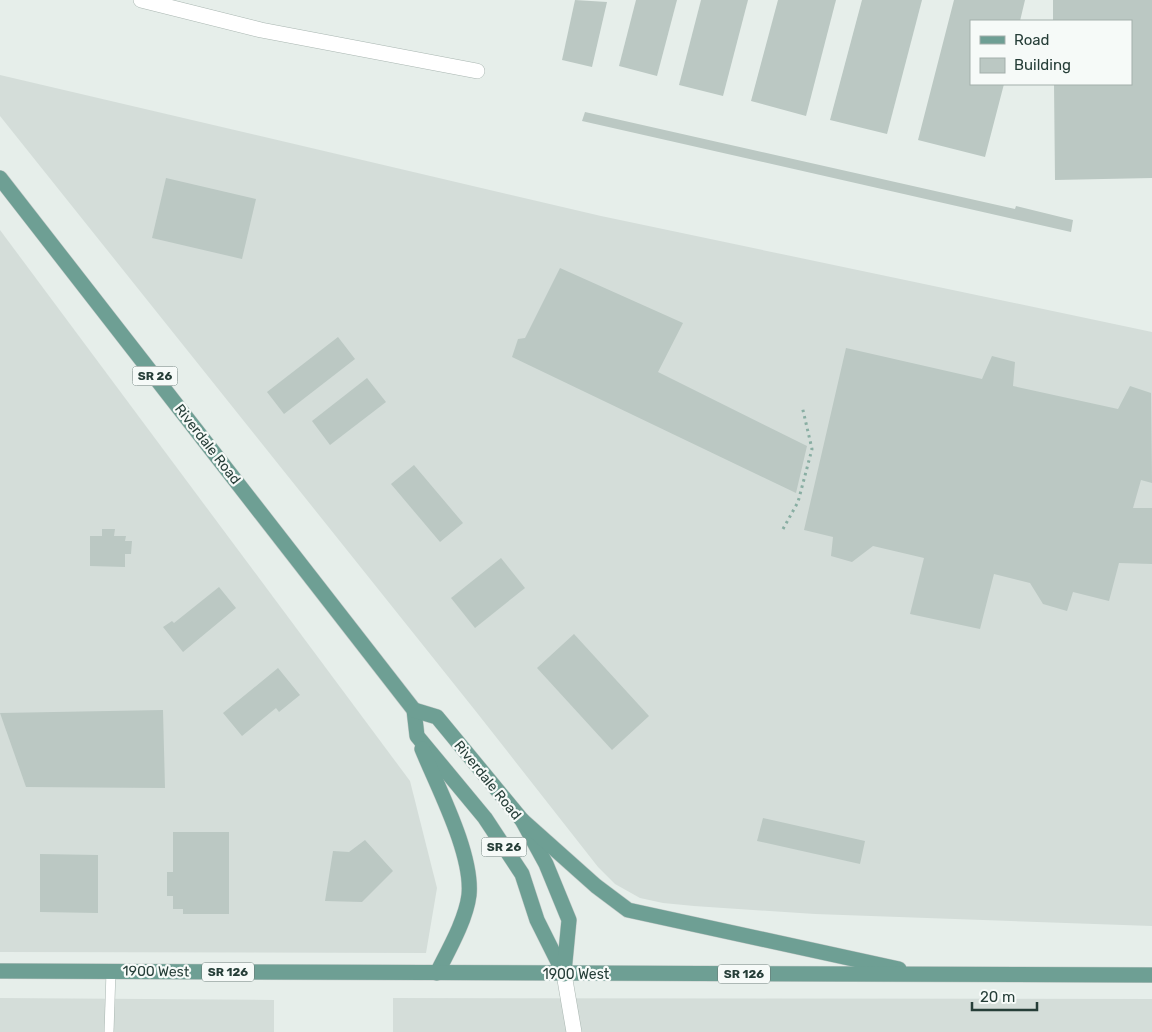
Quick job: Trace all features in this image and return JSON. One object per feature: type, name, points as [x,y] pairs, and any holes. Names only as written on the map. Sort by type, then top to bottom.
[{"type":"main road","name":"Riverdale Road","points":[[0,178],[414,710],[437,717],[522,820],[546,864],[569,920],[564,974]]},
{"type":"main road","points":[[414,710],[417,736],[465,855],[469,895],[457,931],[437,973]]},
{"type":"main road","name":"Riverdale Road","points":[[417,736],[485,818],[522,874],[538,920],[564,974]]},
{"type":"main road","points":[[522,820],[596,886],[628,910],[924,974]]},
{"type":"main road","name":"1900 West","points":[[0,971],[1152,975]]},
{"type":"street","points":[[140,0],[261,30],[477,71]]},
{"type":"street","points":[[564,974],[574,1032]]},
{"type":"lane","points":[[108,1032],[111,971]]},
{"type":"path","points":[[783,529],[798,502],[812,449],[802,406]]},
{"type":"shaded area","points":[[0,75],[601,216],[1152,332],[1152,926],[815,914],[694,906],[663,903],[640,898],[615,884],[598,867],[0,116]]},
{"type":"shaded area","points":[[0,230],[410,781],[437,888],[426,953],[0,952]]},
{"type":"shaded area","points":[[0,998],[274,1000],[274,1032],[0,1032]]},
{"type":"shaded area","points":[[393,998],[1152,999],[1152,1032],[393,1032]]},
{"type":"building","points":[[575,0],[607,2],[592,67],[562,60]]},
{"type":"building","points":[[636,0],[677,0],[657,76],[619,66]]},
{"type":"building","points":[[701,0],[748,0],[723,96],[679,85]]},
{"type":"building","points":[[778,0],[836,0],[806,116],[751,101]]},
{"type":"building","points":[[862,0],[922,0],[887,134],[830,120]]},
{"type":"building","points":[[954,0],[1025,0],[1020,20],[970,20],[970,85],[1004,85],[985,157],[918,140]]},
{"type":"building","points":[[1053,0],[1152,0],[1152,178],[1055,180],[1054,85],[1132,85],[1132,20],[1053,20]]},
{"type":"building","points":[[585,112],[1015,209],[1016,206],[1073,220],[1071,232],[582,121]]},
{"type":"building","points":[[166,178],[256,199],[242,259],[152,238]]},
{"type":"building","points":[[560,268],[683,323],[658,372],[807,446],[796,493],[512,357],[518,339],[525,338]]},
{"type":"building","points":[[338,337],[355,359],[284,414],[267,392]]},
{"type":"building","points":[[846,348],[982,379],[992,356],[1015,362],[1013,386],[1118,409],[1130,386],[1151,393],[1152,483],[1141,480],[1133,508],[1152,508],[1152,564],[1119,563],[1109,601],[1073,592],[1067,611],[1043,604],[1030,583],[994,574],[980,629],[910,614],[924,558],[873,546],[852,562],[831,556],[833,537],[804,530]]},
{"type":"building","points":[[367,378],[386,402],[330,445],[312,421]]},
{"type":"building","points":[[414,465],[463,523],[440,542],[391,484]]},
{"type":"building","points":[[102,529],[115,529],[114,536],[126,536],[125,541],[132,541],[131,554],[125,554],[125,567],[90,566],[90,536],[102,536]]},
{"type":"building","points":[[501,558],[525,588],[475,628],[451,598]]},
{"type":"building","points":[[219,587],[236,608],[183,652],[163,627],[172,621],[174,623]]},
{"type":"building","points":[[574,634],[649,716],[612,750],[537,668]]},
{"type":"building","points":[[278,668],[300,695],[279,712],[276,708],[242,736],[223,713]]},
{"type":"building","points":[[163,710],[165,788],[26,787],[0,713]]},
{"type":"building","points":[[763,818],[865,841],[860,864],[757,841]]},
{"type":"building","points":[[173,832],[229,832],[229,914],[183,914],[183,909],[173,909],[173,896],[167,896],[167,872],[173,872]]},
{"type":"building","points":[[365,840],[393,871],[362,902],[325,901],[333,851],[349,852]]},
{"type":"building","points":[[40,854],[98,855],[98,913],[40,912]]}]
